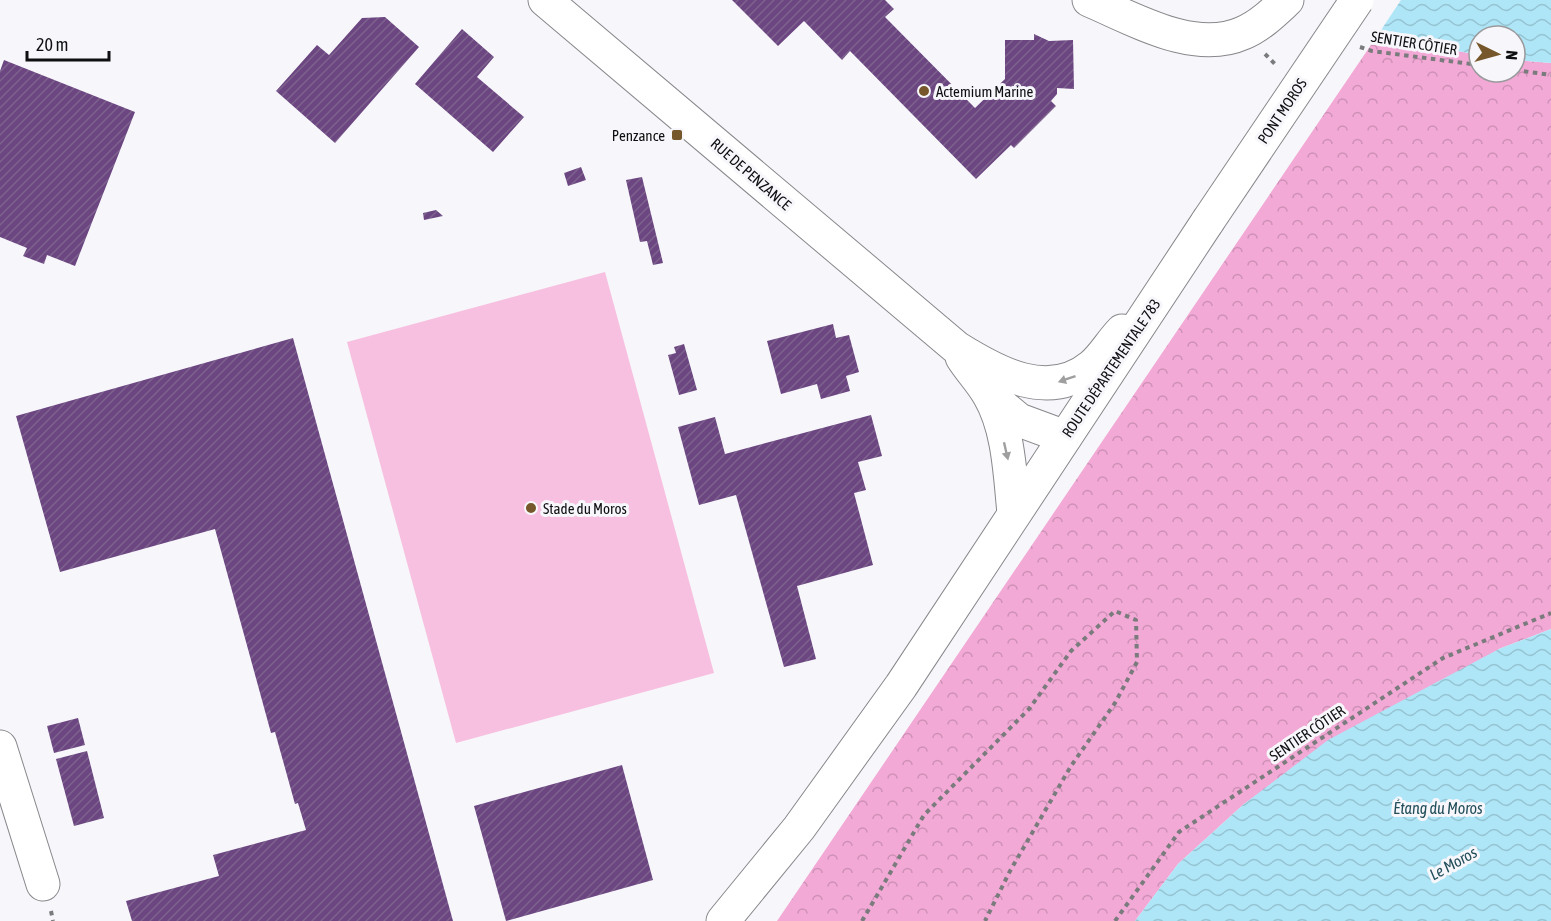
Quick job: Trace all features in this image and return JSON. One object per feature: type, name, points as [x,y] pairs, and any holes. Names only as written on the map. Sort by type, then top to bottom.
[{"type":"main road","name":"RUE DE PENZANCE","points":[[545,0],[957,348],[996,372],[1019,378],[1061,383],[1076,377],[1092,366],[1114,338],[1169,282]]},
{"type":"main road","points":[[1089,0],[1148,24],[1202,40],[1241,35],[1255,27],[1287,0]]},
{"type":"main road","name":"PONT MOROS","points":[[1208,221],[1357,0]]},
{"type":"main road","name":"ROUTE DÉPARTEMENTALE 783","points":[[723,921],[842,769],[901,686],[1208,221]]},
{"type":"main road","name":"RUE DE PENZANCE","points":[[957,348],[989,395],[1002,430],[1010,465],[1014,513]]},
{"type":"main road","points":[[1019,378],[1040,397],[1065,437]]},
{"type":"main road","points":[[989,395],[1019,420],[1065,437]]},
{"type":"main road","points":[[0,747],[43,884]]},
{"type":"path","name":"SENTIER CÔTIER","points":[[1351,44],[1372,51],[1467,63]]},
{"type":"path","points":[[1527,72],[1551,75]]},
{"type":"path","points":[[862,921],[924,815],[1029,709],[1071,651],[1115,611],[1136,620],[1137,662],[1115,703],[1071,766],[985,921]]},
{"type":"path","name":"SENTIER CÔTIER","points":[[1115,921],[1179,832],[1443,658],[1551,613]]},
{"type":"shaded area","name":"Stade du Moros","points":[[605,272],[714,673],[456,743],[347,342]]},
{"type":"green space","points":[[1377,36],[1467,53],[1467,84],[1527,84],[1527,61],[1551,63],[1551,629],[1499,649],[1244,804],[1178,864],[1135,921],[777,921]]},
{"type":"water","points":[[1401,0],[1551,0],[1551,63],[1527,61],[1527,24],[1467,24],[1467,53],[1377,36]]},
{"type":"water","name":"Étang du Moros","points":[[1551,629],[1551,921],[1135,921],[1178,864],[1244,804],[1328,740],[1499,649]]},
{"type":"building","name":"Actemium Marine","points":[[732,0],[885,0],[894,9],[885,17],[975,108],[1005,79],[1005,40],[1034,40],[1034,34],[1049,41],[1073,40],[1074,89],[1057,88],[1057,94],[1051,101],[1056,106],[1014,148],[1011,145],[976,179],[850,51],[842,60],[804,21],[778,46]]},
{"type":"building","points":[[385,17],[419,47],[335,143],[276,91],[317,45],[329,55],[362,18]]},
{"type":"building","points":[[462,29],[494,57],[477,77],[524,117],[493,152],[415,84]]},
{"type":"building","points":[[4,60],[135,112],[75,266],[47,255],[44,264],[23,256],[27,248],[0,237],[0,71]]},
{"type":"building","points":[[581,167],[586,180],[568,186],[564,173]]},
{"type":"building","points":[[642,177],[663,263],[653,265],[647,241],[640,242],[626,180]]},
{"type":"building","points":[[436,210],[443,216],[424,220],[423,213]]},
{"type":"building","points":[[833,324],[836,338],[849,335],[859,372],[846,376],[850,391],[821,399],[817,384],[781,394],[767,341]]},
{"type":"building","points":[[293,338],[453,921],[132,921],[126,901],[219,876],[213,855],[306,830],[298,803],[295,804],[275,732],[271,733],[215,529],[60,572],[16,416]]},
{"type":"building","points":[[684,344],[697,390],[679,395],[668,355],[676,353],[674,347]]},
{"type":"building","points":[[871,415],[882,456],[858,462],[866,490],[854,493],[873,565],[797,586],[816,659],[784,667],[736,495],[699,505],[678,427],[715,417],[725,454]]},
{"type":"building","points":[[78,718],[85,745],[54,753],[47,726]]},
{"type":"building","points":[[87,751],[104,818],[74,826],[56,759]]},
{"type":"building","points":[[622,765],[653,880],[506,921],[474,806]]},
{"type":"place","name":"Actemium Marine","points":[[924,91]]},
{"type":"place","name":"Penzance","points":[[677,135]]},
{"type":"place","name":"Stade du Moros","points":[[531,508]]},
{"type":"water label","name":"Le Moros","points":[[1453,863]]}]
